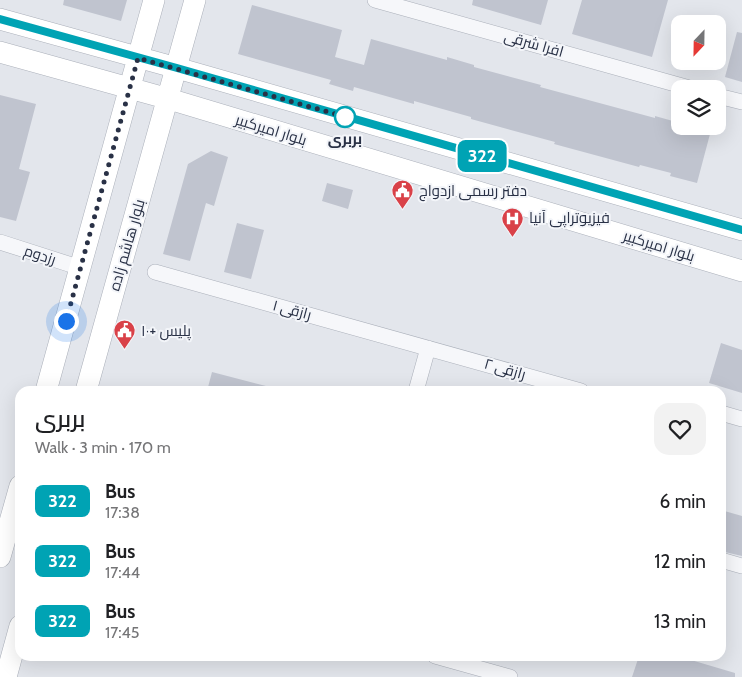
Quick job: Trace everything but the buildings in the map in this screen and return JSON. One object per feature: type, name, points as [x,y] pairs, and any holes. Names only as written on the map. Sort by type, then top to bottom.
[{"type":"main road","points":[[47,386],[154,0]]},
{"type":"main road","name":"بلوار هاشم زاده","points":[[87,386],[169,100],[195,0]]},
{"type":"main road","points":[[0,19],[742,230]]},
{"type":"main road","name":"بلوار امیرکبیر","points":[[0,52],[131,88],[742,271]]},
{"type":"main road","points":[[0,557],[4,526],[15,498]]},
{"type":"main road","points":[[6,677],[15,644]]},
{"type":"street","name":"افرا شرقی","points":[[375,0],[671,83]]},
{"type":"street","points":[[726,98],[742,102]]},
{"type":"street","name":"رزدوم","points":[[0,242],[81,268]]},
{"type":"street","name":"رازقی ۱","points":[[155,272],[428,348]]},
{"type":"street","points":[[417,386],[428,348]]},
{"type":"street","name":"رازقی ۲","points":[[428,348],[563,386]]},
{"type":"street","points":[[726,414],[742,419]]},
{"type":"street","points":[[726,561],[742,566]]},
{"type":"street","points":[[453,661],[510,677]]},
{"type":"bus line","name":"322","points":[[0,19],[742,230]]},
{"type":"place","name":"بربری","points":[[345,117]]},
{"type":"place","name":"دفتر رسمی ازدواج","points":[[403,210]]},
{"type":"place","name":"فیزیوتراپی آنیا","points":[[513,237]]},
{"type":"place","name":"پلیس +۱۰","points":[[125,350]]},
{"type":"route","points":[[66,321],[138,58],[345,117]]}]
